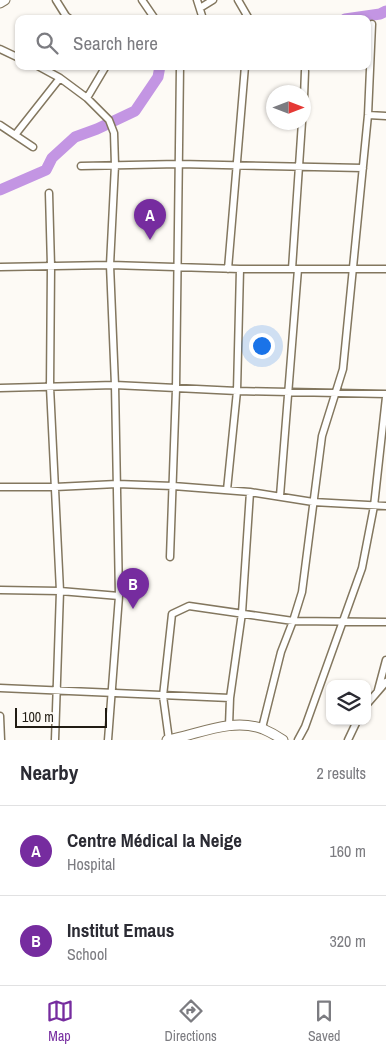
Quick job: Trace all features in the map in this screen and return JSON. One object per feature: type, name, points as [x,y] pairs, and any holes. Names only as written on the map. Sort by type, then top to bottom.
[{"type":"street","points":[[0,3],[5,0]]},
{"type":"street","points":[[56,0],[65,15]]},
{"type":"street","points":[[142,0],[151,15]]},
{"type":"street","points":[[197,0],[202,15]]},
{"type":"street","points":[[200,8],[212,0]]},
{"type":"street","points":[[238,0],[247,15]]},
{"type":"street","points":[[371,47],[372,24]]},
{"type":"street","points":[[0,49],[15,56]]},
{"type":"street","points":[[46,70],[87,98],[111,123],[115,165],[110,265],[115,385],[119,596],[108,740]]},
{"type":"street","points":[[87,98],[104,70]]},
{"type":"street","points":[[170,557],[176,389],[180,70]]},
{"type":"street","points":[[228,269],[245,70]]},
{"type":"street","points":[[262,728],[281,652],[294,621],[302,592],[322,436],[343,369],[368,115],[370,70]]},
{"type":"street","points":[[304,85],[305,72]]},
{"type":"street","points":[[15,135],[60,78]]},
{"type":"street","points":[[368,115],[386,116]]},
{"type":"street","points":[[0,125],[34,147]]},
{"type":"street","points":[[280,496],[288,392],[301,130]]},
{"type":"street","points":[[81,166],[179,164],[363,168]]},
{"type":"street","points":[[49,193],[51,266],[50,387],[60,591],[55,740]]},
{"type":"street","points":[[0,267],[110,265],[228,269],[386,269]]},
{"type":"street","points":[[227,490],[237,391],[240,269]]},
{"type":"street","points":[[0,388],[115,385],[176,389],[386,394]]},
{"type":"street","points":[[298,740],[362,568],[374,506],[386,398]]},
{"type":"street","points":[[0,487],[117,484],[172,486],[250,492],[313,502],[386,506]]},
{"type":"street","points":[[229,726],[230,698],[242,613],[250,492]]},
{"type":"street","points":[[0,590],[60,591],[119,596]]},
{"type":"street","points":[[283,740],[262,728],[229,726],[208,729],[171,740],[163,696],[172,614],[189,606],[294,621],[386,622]]},
{"type":"street","points":[[378,690],[386,660]]},
{"type":"street","points":[[371,699],[386,682]]},
{"type":"street","points":[[0,688],[230,698]]},
{"type":"street","points":[[0,716],[1,740]]},
{"type":"street","points":[[348,740],[355,725]]},
{"type":"waterway","points":[[371,15],[386,11]]},
{"type":"waterway","points":[[0,190],[46,170],[52,158],[75,137],[135,111],[158,77],[159,70]]},
{"type":"place","name":"Centre Médical la Neige","points":[[150,240]]},
{"type":"place","name":"Institut Emaus","points":[[133,609]]}]
